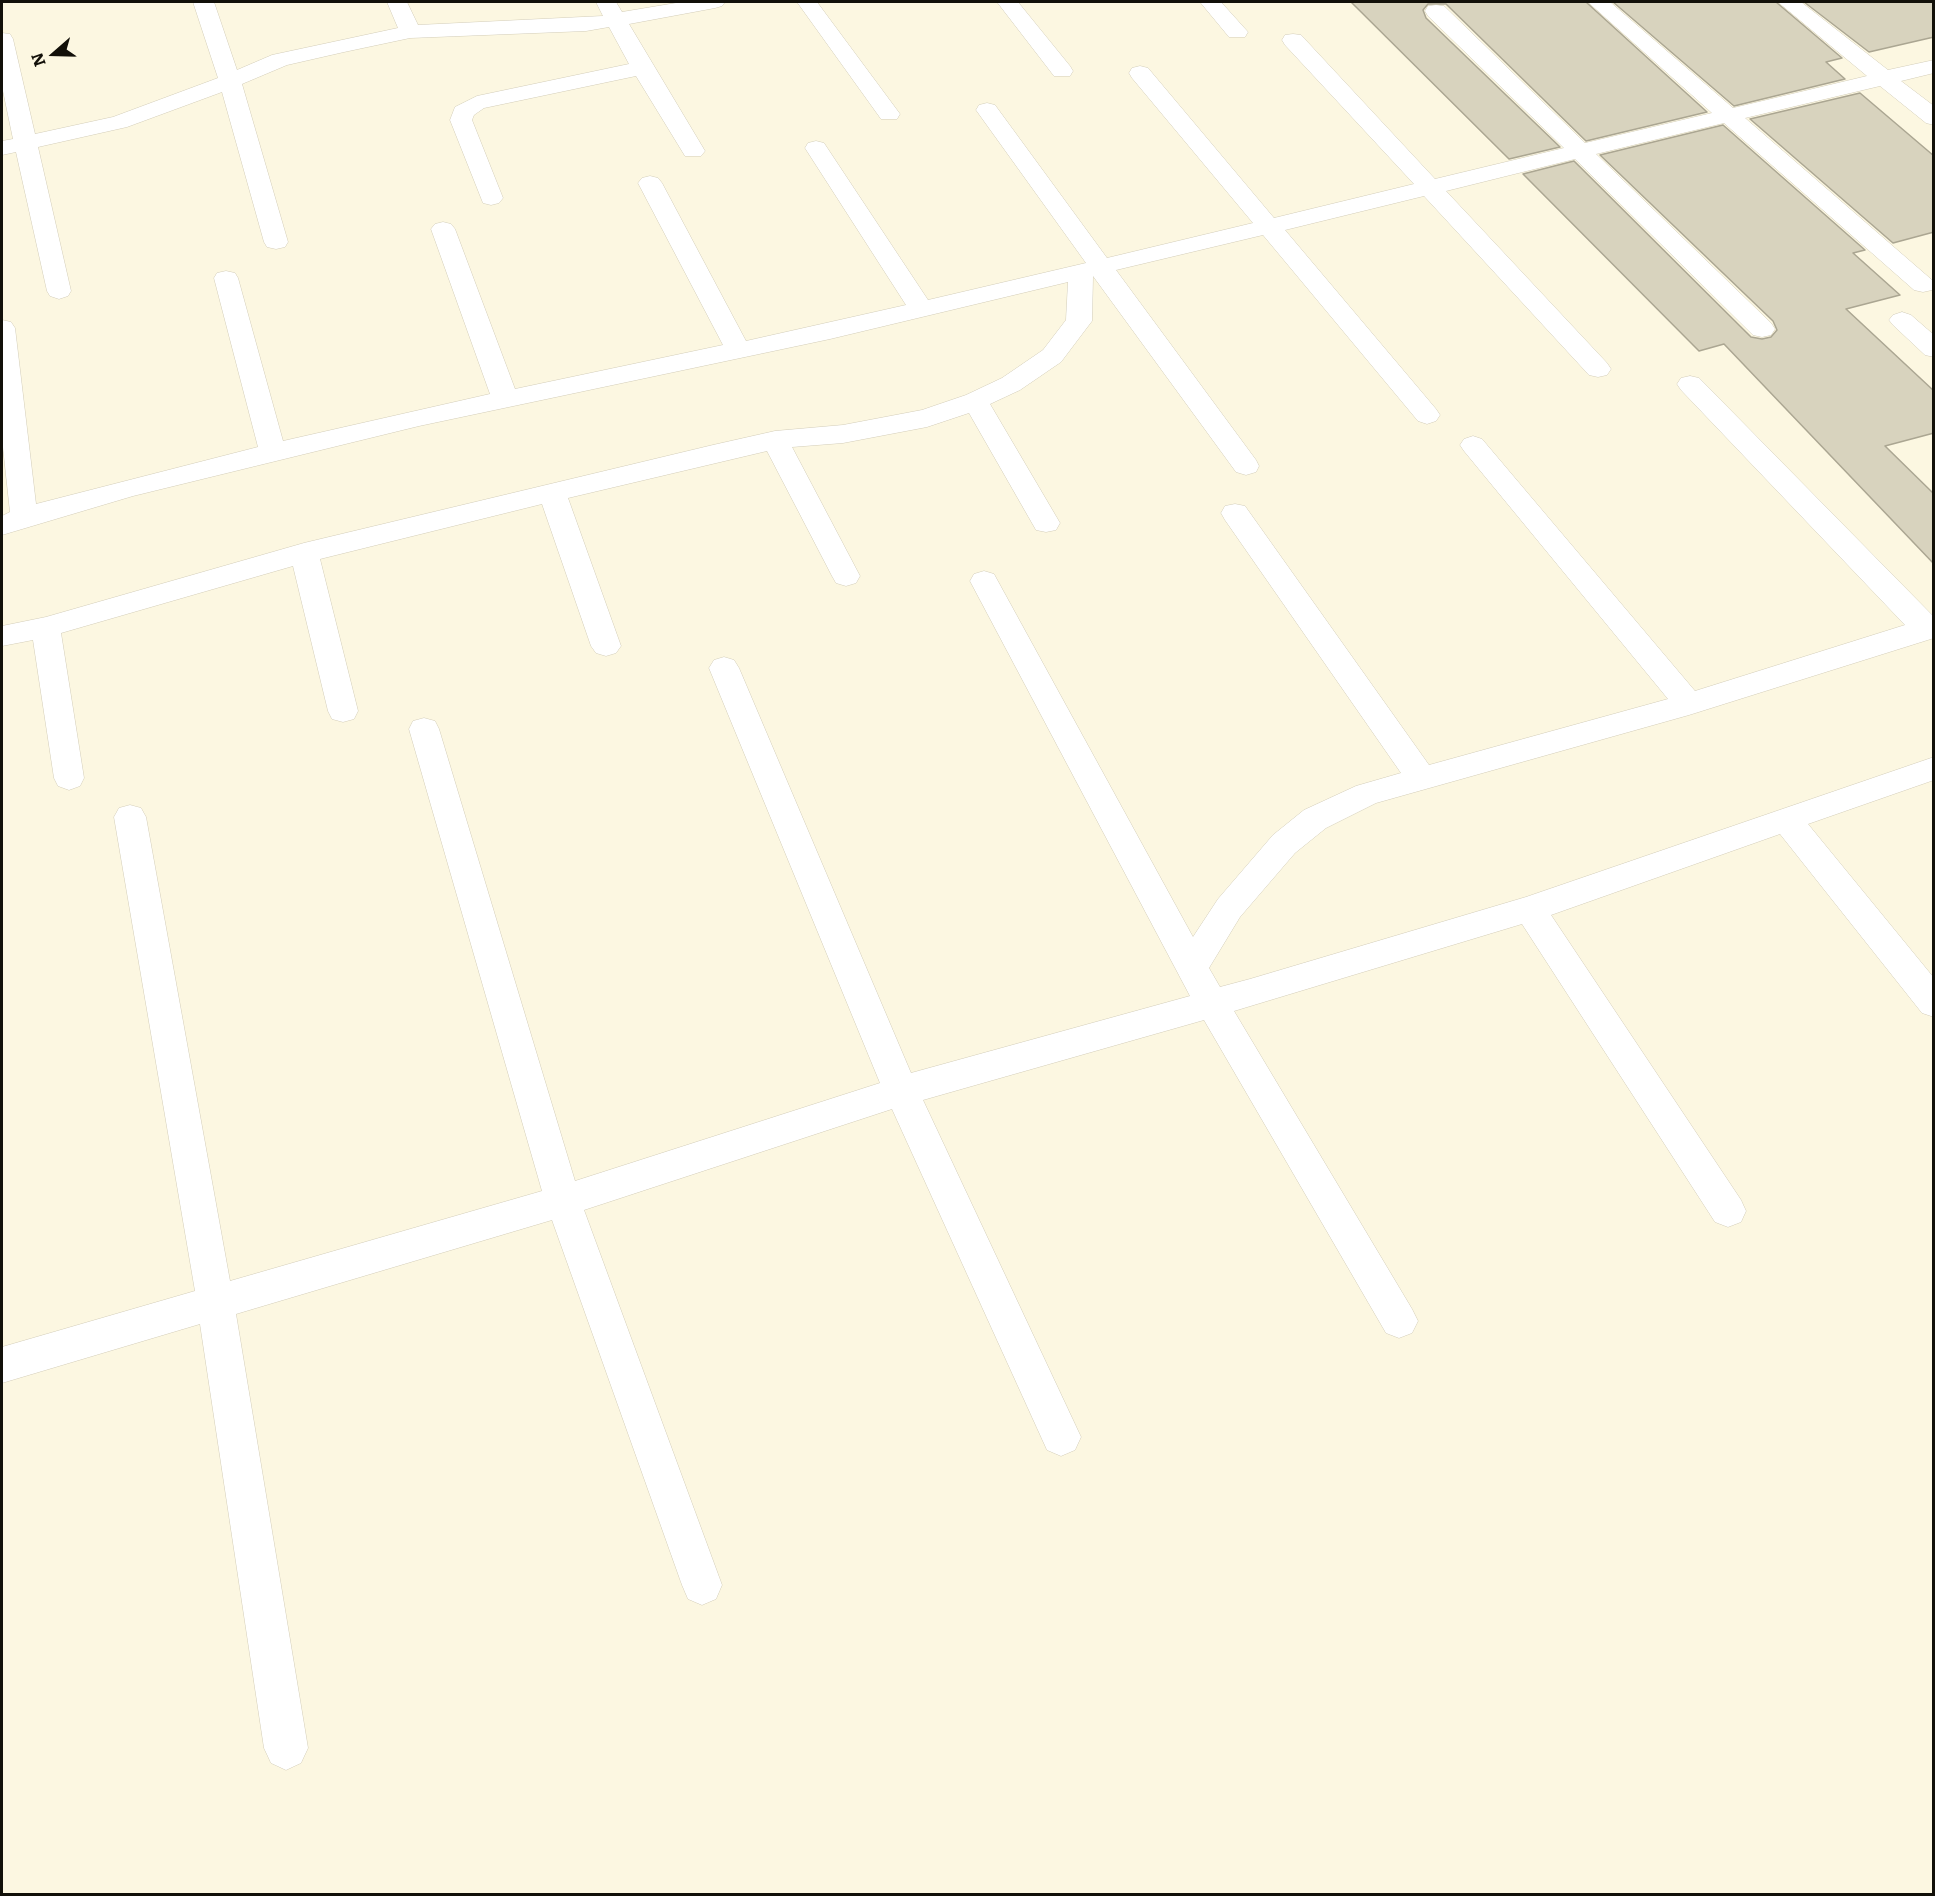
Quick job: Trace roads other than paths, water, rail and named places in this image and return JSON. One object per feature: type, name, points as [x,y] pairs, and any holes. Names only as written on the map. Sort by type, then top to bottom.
[{"type":"street","points":[[203,2],[230,80],[276,242]]},
{"type":"street","points":[[397,2],[410,32]]},
{"type":"street","points":[[2,148],[26,144],[157,110],[280,60],[410,32],[559,27],[611,11],[715,2]]},
{"type":"street","points":[[807,2],[889,114]]},
{"type":"street","points":[[1007,2],[1062,71]]},
{"type":"street","points":[[1210,2],[1237,32]]},
{"type":"street","points":[[1598,2],[1923,285]]},
{"type":"street","points":[[1788,2],[1934,118]]},
{"type":"street","points":[[611,11],[642,68],[693,151]]},
{"type":"street","points":[[1436,11],[1762,329]]},
{"type":"street","points":[[2,39],[59,291]]},
{"type":"street","points":[[1293,40],[1598,369]]},
{"type":"street","points":[[2,328],[13,521],[131,487],[505,398],[737,348],[830,331],[1934,66]]},
{"type":"street","points":[[491,198],[461,120],[464,112],[477,103],[642,68]]},
{"type":"street","points":[[1140,73],[1427,415]]},
{"type":"street","points":[[987,110],[1091,269],[1246,466]]},
{"type":"street","points":[[816,148],[921,309]]},
{"type":"street","points":[[650,183],[737,348]]},
{"type":"street","points":[[443,229],[505,398]]},
{"type":"street","points":[[2,636],[46,627],[304,554],[775,440],[881,428],[927,418],[975,401],[1011,384],[1052,356],[1079,321],[1091,269]]},
{"type":"street","points":[[225,278],[273,454]]},
{"type":"street","points":[[1902,320],[1934,349]]},
{"type":"street","points":[[1192,967],[1229,908],[1284,844],[1315,819],[1367,794],[1421,777],[1689,704],[1930,628],[1690,384]]},
{"type":"street","points":[[975,401],[1046,523]]},
{"type":"street","points":[[775,440],[846,576]]},
{"type":"street","points":[[1473,445],[1689,704]]},
{"type":"street","points":[[552,493],[606,646]]},
{"type":"street","points":[[1235,513],[1421,777]]},
{"type":"street","points":[[304,554],[343,711]]},
{"type":"street","points":[[984,581],[1212,1004],[1399,1321]]},
{"type":"street","points":[[46,627],[69,778]]},
{"type":"street","points":[[724,668],[901,1091],[1061,1437]]},
{"type":"street","points":[[424,729],[563,1201],[702,1585]]},
{"type":"street","points":[[2,1365],[563,1201],[901,1091],[1212,1004],[1530,909],[1934,768]]},
{"type":"street","points":[[130,818],[215,1302],[286,1748]]},
{"type":"street","points":[[1786,819],[1934,1004]]},
{"type":"street","points":[[1530,909],[1728,1211]]}]
